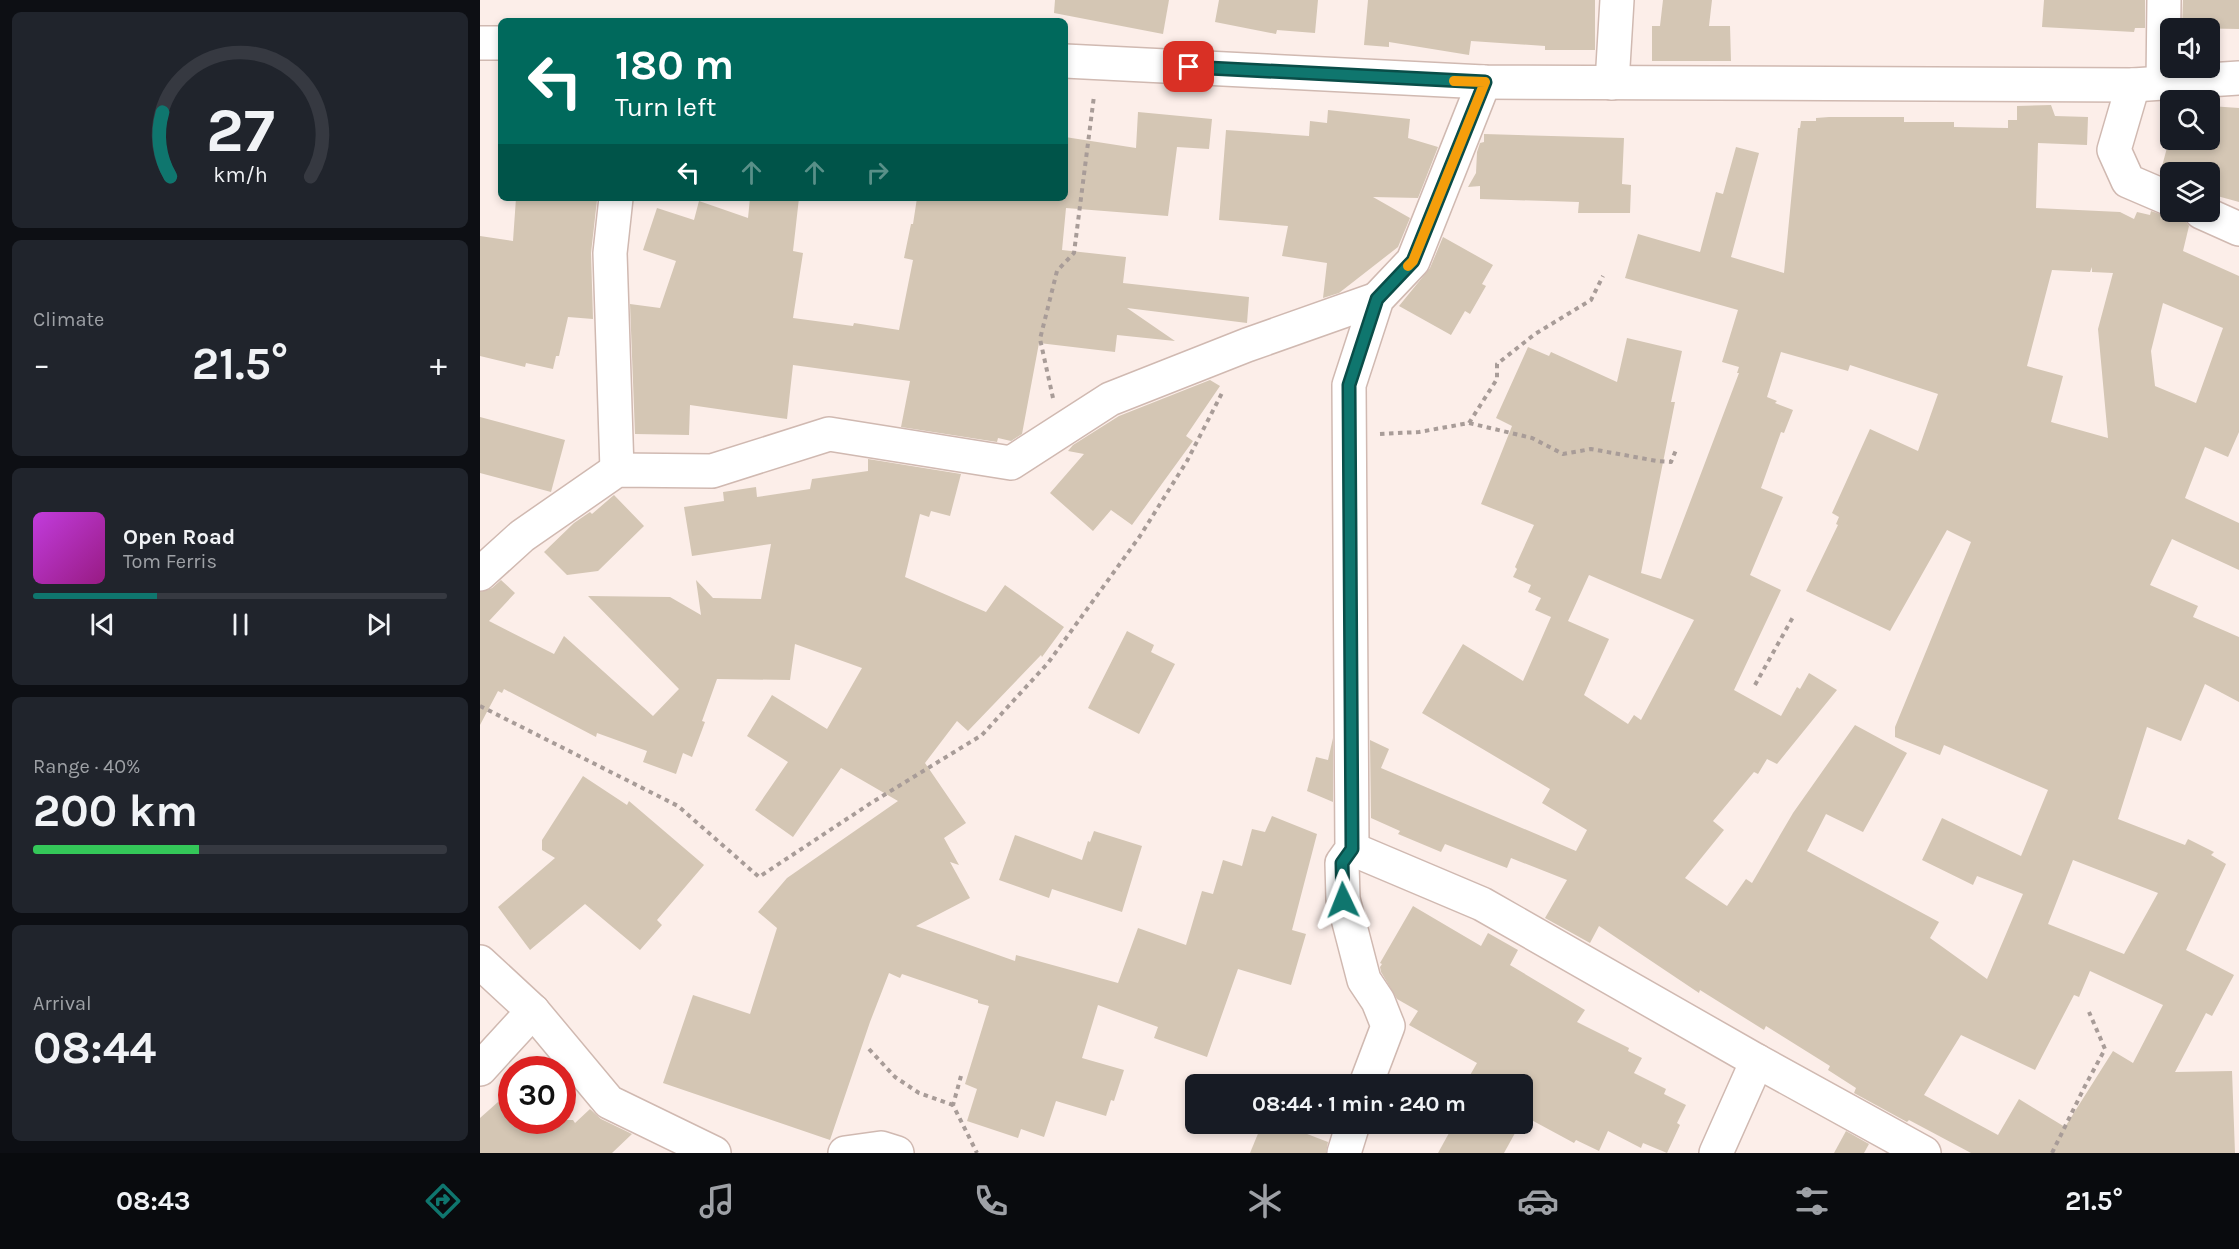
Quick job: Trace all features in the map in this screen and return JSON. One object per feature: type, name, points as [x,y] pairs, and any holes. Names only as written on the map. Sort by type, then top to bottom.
[{"type":"street","points":[[1612,83],[1617,0]]},
{"type":"street","points":[[2160,195],[2128,181],[2114,150],[2148,84],[2164,0]]},
{"type":"street","points":[[480,43],[498,43]]},
{"type":"street","points":[[1068,61],[1485,82],[2148,84],[2239,78]]},
{"type":"street","points":[[1370,1074],[1388,1026],[1378,1001],[1364,980],[1343,900],[1342,863],[1352,849],[1349,385],[1377,299],[1413,261],[1485,82]]},
{"type":"street","points":[[616,201],[610,253],[617,470]]},
{"type":"street","points":[[2220,220],[2239,229]]},
{"type":"street","points":[[480,574],[522,536],[617,470],[712,471],[829,434],[1011,463],[1110,399],[1247,345],[1377,299]]},
{"type":"street","points":[[1352,849],[1482,904],[1757,1061],[1924,1153]]},
{"type":"street","points":[[480,962],[533,1011],[609,1102],[714,1153]]},
{"type":"street","points":[[480,1069],[533,1011]]},
{"type":"street","points":[[1716,1153],[1757,1061]]},
{"type":"street","points":[[1344,1153],[1350,1134]]},
{"type":"street","points":[[845,1153],[881,1148],[897,1153]]},
{"type":"path","points":[[1061,431],[1040,339],[1057,272],[1074,253],[1098,62]]},
{"type":"path","points":[[1469,423],[1497,379],[1497,364],[1535,334],[1591,300],[1603,276]]},
{"type":"path","points":[[480,706],[678,806],[759,878],[871,802],[982,735],[1047,663],[1140,536],[1187,461],[1247,345]]},
{"type":"path","points":[[1349,436],[1419,432],[1469,423],[1532,438],[1563,454],[1591,450],[1671,462],[1676,450]]},
{"type":"path","points":[[1755,685],[1793,617]]},
{"type":"path","points":[[2052,1153],[2105,1049],[2089,1012]]},
{"type":"path","points":[[869,1049],[895,1077],[919,1093],[953,1105]]},
{"type":"path","points":[[961,1076],[953,1105],[977,1153]]},
{"type":"building","points":[[1055,0],[1169,0],[1163,34],[1054,13]]},
{"type":"building","points":[[1219,0],[1318,0],[1315,33],[1277,30],[1276,34],[1215,22]]},
{"type":"building","points":[[1368,0],[1595,0],[1595,50],[1545,50],[1545,46],[1471,41],[1469,55],[1389,42],[1389,47],[1364,45]]},
{"type":"building","points":[[1663,0],[1712,0],[1709,26],[1730,26],[1731,61],[1652,61],[1652,26],[1660,26]]},
{"type":"building","points":[[2044,0],[2145,0],[2145,28],[2135,28],[2134,32],[2042,27]]},
{"type":"building","points":[[2183,0],[2239,0],[2239,29],[2220,29],[2220,18],[2182,18]]},
{"type":"building","points":[[2051,105],[2055,116],[2088,117],[2087,145],[2038,143],[2036,208],[2120,212],[2134,219],[2137,212],[2150,215],[2151,211],[2160,214],[2160,222],[2186,222],[2189,226],[2183,251],[2239,276],[2239,432],[2228,457],[2205,447],[2185,498],[2239,523],[2239,570],[2172,539],[2150,585],[2198,606],[2193,617],[2239,637],[2239,702],[2205,684],[2181,741],[2147,727],[2118,819],[2185,845],[2188,839],[2214,852],[2211,855],[2226,864],[2186,950],[2234,975],[2212,1016],[2206,1013],[2175,1072],[2232,1071],[2235,1153],[1971,1153],[1854,1093],[1856,1088],[1828,1070],[1830,1066],[1766,1026],[1764,1030],[1700,990],[1699,993],[1599,926],[1590,943],[1545,918],[1567,880],[1511,858],[1507,868],[1445,844],[1441,852],[1398,834],[1400,831],[1371,818],[1370,740],[1389,749],[1381,768],[1576,851],[1587,830],[1542,803],[1550,789],[1422,713],[1463,644],[1523,681],[1551,617],[1535,610],[1541,598],[1528,592],[1531,585],[1513,577],[1517,569],[1515,567],[1534,525],[1481,504],[1512,426],[1496,418],[1528,347],[1549,356],[1551,352],[1617,382],[1627,338],[1682,351],[1671,402],[1675,402],[1641,573],[1661,579],[1739,373],[1737,373],[1739,367],[1722,362],[1738,310],[1625,278],[1638,234],[1700,252],[1716,192],[1723,194],[1736,147],[1759,153],[1731,257],[1784,273],[1798,128],[1800,128],[1801,121],[1816,121],[1816,118],[1829,117],[1904,117],[1904,122],[1954,122],[1954,127],[2008,128],[2008,120],[2017,120],[2017,106]],"holes":[[[2092,267],[2092,272],[2113,273],[2098,329],[2108,438],[2051,422],[2063,376],[2027,366],[2052,270],[2090,272]],[[2163,303],[2223,328],[2196,403],[2155,386],[2151,351]],[[1781,352],[1848,371],[1850,365],[1938,394],[1918,451],[1870,429],[1832,513],[1839,517],[1836,524],[1838,525],[1806,591],[1890,631],[1947,530],[1971,542],[1895,727],[1895,737],[1940,755],[1944,745],[2048,790],[2021,856],[1942,818],[1922,860],[1973,885],[1977,876],[2023,894],[1987,979],[1930,938],[1939,922],[1807,851],[1826,814],[1863,832],[1907,753],[1855,725],[1793,813],[1752,883],[1746,879],[1727,906],[1685,878],[1724,830],[1713,821],[1754,772],[1758,774],[1767,759],[1777,764],[1837,690],[1809,673],[1800,689],[1797,687],[1781,716],[1734,690],[1781,590],[1750,575],[1783,497],[1761,488],[1781,432],[1784,433],[1793,410],[1767,397]],[[1589,575],[1694,620],[1641,720],[1634,715],[1628,724],[1584,695],[1609,639],[1568,621]],[[2073,860],[2158,893],[2124,954],[2048,924]],[[2090,971],[2163,1005],[2133,1063],[2113,1051],[2065,1127],[2019,1099],[1998,1135],[1924,1095],[1961,1035],[2035,1070],[2074,995],[2079,997]]]},
{"type":"building","points":[[2220,107],[2239,108],[2239,202],[2220,197],[2220,162],[2163,162],[2166,150],[2220,150]]},
{"type":"building","points":[[1328,110],[1410,119],[1408,138],[1438,147],[1418,198],[1373,197],[1410,218],[1398,247],[1339,293],[1323,298],[1327,263],[1282,256],[1288,226],[1219,220],[1226,130],[1309,136],[1310,121],[1327,123]]},
{"type":"building","points":[[1138,112],[1212,119],[1209,149],[1177,147],[1168,216],[1066,208],[1062,250],[1126,257],[1123,283],[1249,297],[1247,323],[1127,308],[1175,341],[1117,335],[1115,352],[1039,343],[1022,434],[1011,441],[998,438],[997,442],[901,427],[910,381],[793,365],[787,419],[690,405],[689,435],[635,434],[630,304],[660,308],[676,261],[643,250],[657,208],[694,220],[699,201],[748,218],[750,201],[799,201],[793,251],[803,253],[793,318],[853,326],[854,323],[899,330],[913,260],[904,258],[917,201],[1068,201],[1068,137],[1136,148]]},
{"type":"building","points":[[1484,134],[1624,138],[1622,184],[1631,185],[1630,213],[1578,213],[1579,202],[1480,199],[1480,186],[1468,187],[1476,173],[1477,152],[1480,143],[1484,142]]},
{"type":"building","points":[[516,201],[597,201],[591,253],[593,319],[568,317],[559,356],[556,356],[553,369],[526,363],[525,367],[480,356],[480,236],[513,241]]},
{"type":"building","points":[[1443,237],[1493,265],[1482,284],[1486,286],[1470,314],[1465,311],[1451,335],[1399,306],[1430,268]]},
{"type":"building","points":[[1210,380],[1220,386],[1186,436],[1193,441],[1132,525],[1111,510],[1093,531],[1050,493],[1084,454],[1068,451],[1073,445],[1119,416]]},
{"type":"building","points":[[480,417],[565,440],[551,492],[480,473]]},
{"type":"building","points":[[868,459],[961,474],[950,516],[931,511],[929,517],[920,514],[905,577],[986,612],[1005,585],[1064,627],[1042,657],[1041,655],[968,731],[957,721],[925,763],[966,823],[944,838],[959,865],[950,862],[970,898],[916,926],[1015,961],[1016,955],[1118,983],[1138,928],[1186,945],[1202,891],[1213,894],[1223,860],[1242,866],[1252,829],[1265,832],[1272,816],[1317,834],[1292,930],[1306,934],[1291,985],[1238,969],[1207,1057],[1154,1038],[1158,1027],[1098,1005],[1082,1058],[1124,1070],[1114,1101],[1111,1100],[1106,1116],[1056,1101],[1044,1137],[1021,1129],[1018,1138],[967,1121],[977,1089],[965,1084],[989,1006],[978,1003],[978,1000],[902,974],[900,978],[889,973],[830,1140],[663,1083],[693,995],[750,1014],[777,928],[758,912],[787,878],[898,801],[841,768],[793,837],[755,810],[788,762],[747,736],[772,695],[827,729],[862,668],[795,644],[790,680],[717,679],[692,757],[683,753],[676,774],[643,762],[647,751],[597,733],[596,737],[504,689],[502,693],[498,691],[480,725],[480,592],[492,588],[501,580],[515,593],[489,621],[554,654],[564,636],[653,716],[679,689],[588,596],[670,597],[701,615],[696,580],[713,598],[761,599],[771,544],[692,556],[684,507],[724,501],[723,492],[756,487],[757,497],[810,489],[812,479],[868,471]]},
{"type":"building","points":[[614,495],[644,526],[598,571],[567,575],[544,552],[574,523],[590,512],[592,514]]},
{"type":"building","points":[[1127,631],[1154,645],[1151,652],[1175,664],[1139,734],[1088,708]]},
{"type":"building","points":[[1333,738],[1333,802],[1307,791],[1316,757],[1328,760]]},
{"type":"building","points":[[583,776],[627,805],[629,801],[704,865],[657,920],[662,925],[640,950],[585,904],[530,950],[498,907],[555,858],[542,850],[542,840]]},
{"type":"building","points":[[1094,831],[1142,846],[1122,912],[1052,889],[1049,898],[999,880],[1015,835],[1082,860]]},
{"type":"building","points":[[1413,906],[1481,946],[1488,933],[1518,950],[1510,965],[1585,1010],[1577,1022],[1629,1048],[1628,1051],[1642,1058],[1634,1073],[1666,1089],[1664,1094],[1686,1105],[1667,1153],[1643,1143],[1641,1148],[1608,1131],[1599,1151],[1576,1140],[1574,1143],[1533,1121],[1533,1074],[1471,1074],[1477,1063],[1409,1025],[1418,1011],[1397,999],[1381,972],[1382,964],[1380,963]]},
{"type":"building","points":[[498,1102],[498,1134],[576,1134],[576,1122],[590,1109],[601,1119],[632,1134],[612,1153],[480,1153],[480,1118]]},
{"type":"building","points":[[1846,1131],[1869,1144],[1864,1153],[1834,1153]]},
{"type":"building","points":[[1258,1134],[1307,1134],[1328,1142],[1326,1153],[1250,1153]]},
{"type":"building","points":[[1448,1134],[1514,1134],[1504,1153],[1438,1153]]},
{"type":"slow traffic","points":[[1408,266],[1413,261],[1485,82],[1454,81]]},
{"type":"route","points":[[1189,67],[1485,82],[1413,261],[1377,299],[1349,385],[1352,849],[1342,863],[1343,900]]}]
